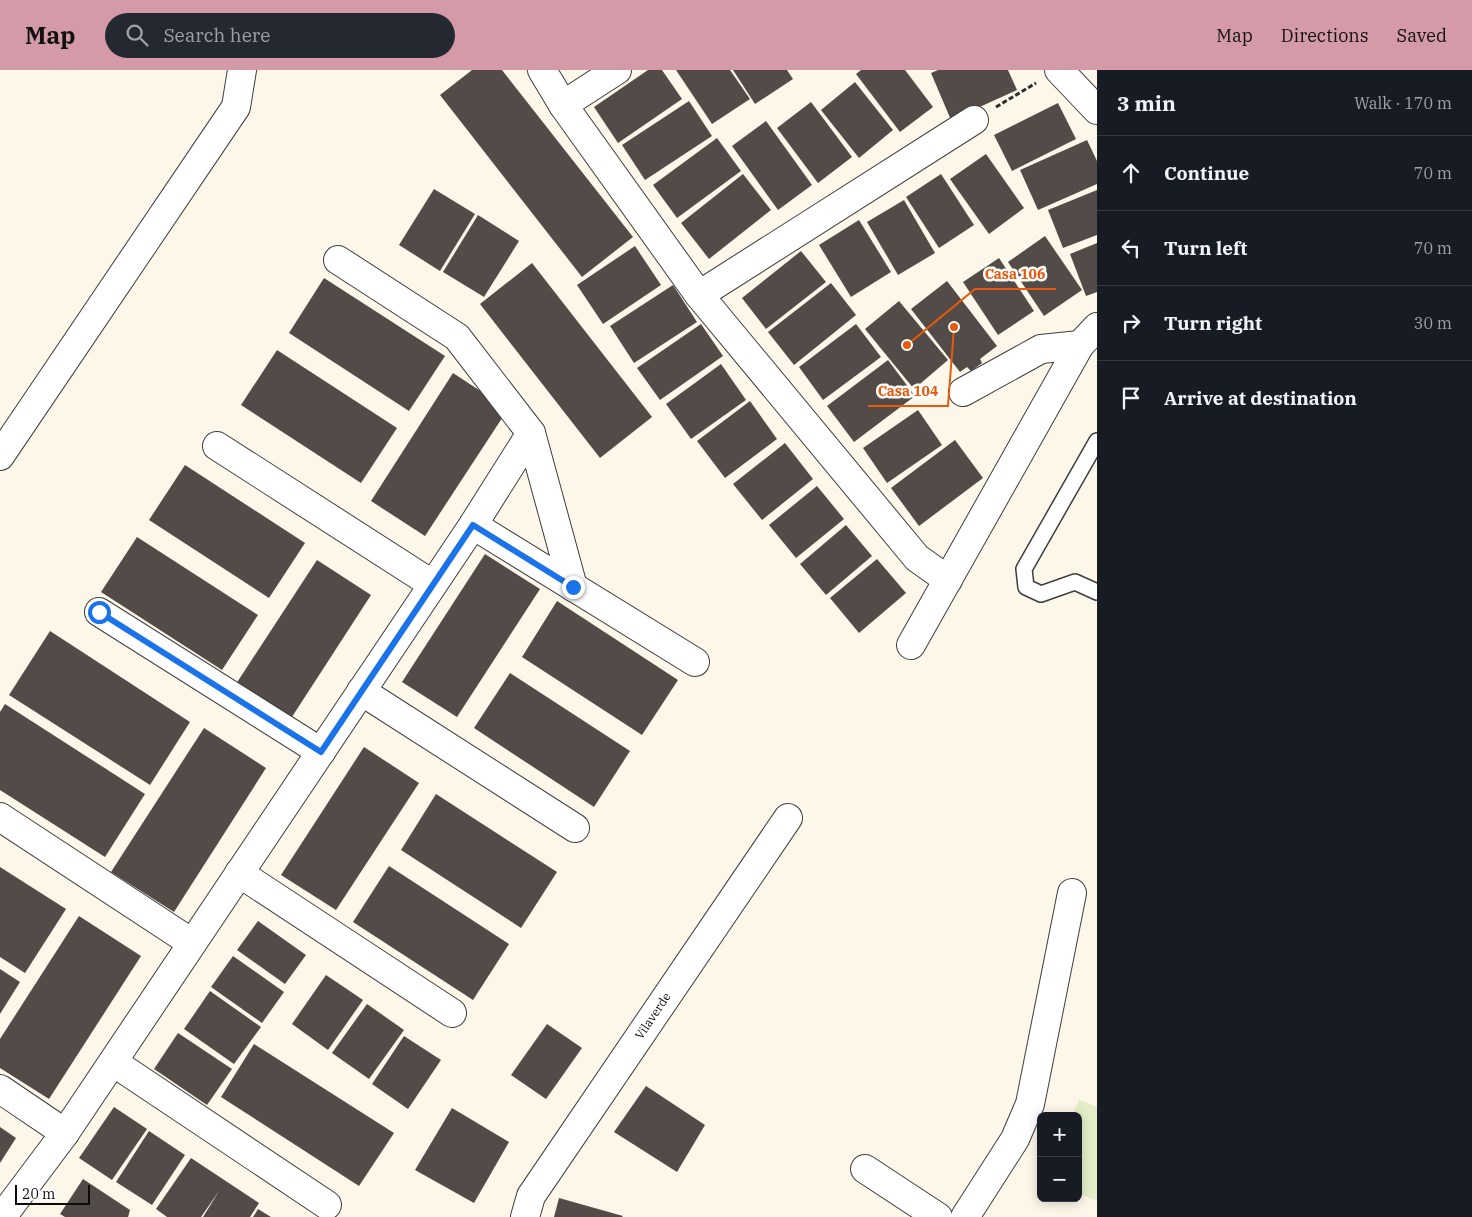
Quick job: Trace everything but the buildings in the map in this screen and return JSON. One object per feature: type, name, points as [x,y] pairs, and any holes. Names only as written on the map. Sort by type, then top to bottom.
[{"type":"street","points":[[0,456],[236,107],[242,70]]},
{"type":"street","points":[[542,70],[563,105],[699,295],[917,558],[948,580]]},
{"type":"street","points":[[563,105],[617,70]]},
{"type":"street","points":[[1050,75],[1097,110]]},
{"type":"street","points":[[699,295],[974,120]]},
{"type":"street","points":[[338,260],[457,337],[531,433],[573,587]]},
{"type":"street","points":[[911,646],[1088,336]]},
{"type":"street","points":[[964,392],[1041,350],[1088,336]]},
{"type":"street","points":[[2,1217],[65,1133],[113,1062],[473,525],[531,433]]},
{"type":"street","points":[[217,446],[432,584]]},
{"type":"street","points":[[473,525],[695,662]]},
{"type":"street","points":[[99,612],[321,752]]},
{"type":"street","points":[[361,691],[575,828]]},
{"type":"street","points":[[0,818],[192,943]]},
{"type":"street","name":"Vilaverde","points":[[524,1217],[531,1196],[788,818]]},
{"type":"street","points":[[239,873],[452,1013]]},
{"type":"street","points":[[965,1217],[1015,1139],[1030,1104],[1072,893]]},
{"type":"street","points":[[113,1062],[327,1205]]},
{"type":"street","points":[[0,1089],[65,1133]]},
{"type":"street","points":[[865,1169],[938,1217]]},
{"type":"lane","points":[[1097,441],[1024,569],[1026,587],[1042,594],[1075,582],[1097,592]]},
{"type":"path","points":[[974,120],[1050,75]]},
{"type":"green space","points":[[1079,1100],[1097,1107],[1097,1201],[1082,1195],[1082,1112],[1074,1112]]},
{"type":"place","name":"Casa 104","points":[[954,327]]},
{"type":"place","name":"Casa 106","points":[[907,345]]},
{"type":"route","points":[[99,612],[321,752],[473,525],[573,587]]}]
